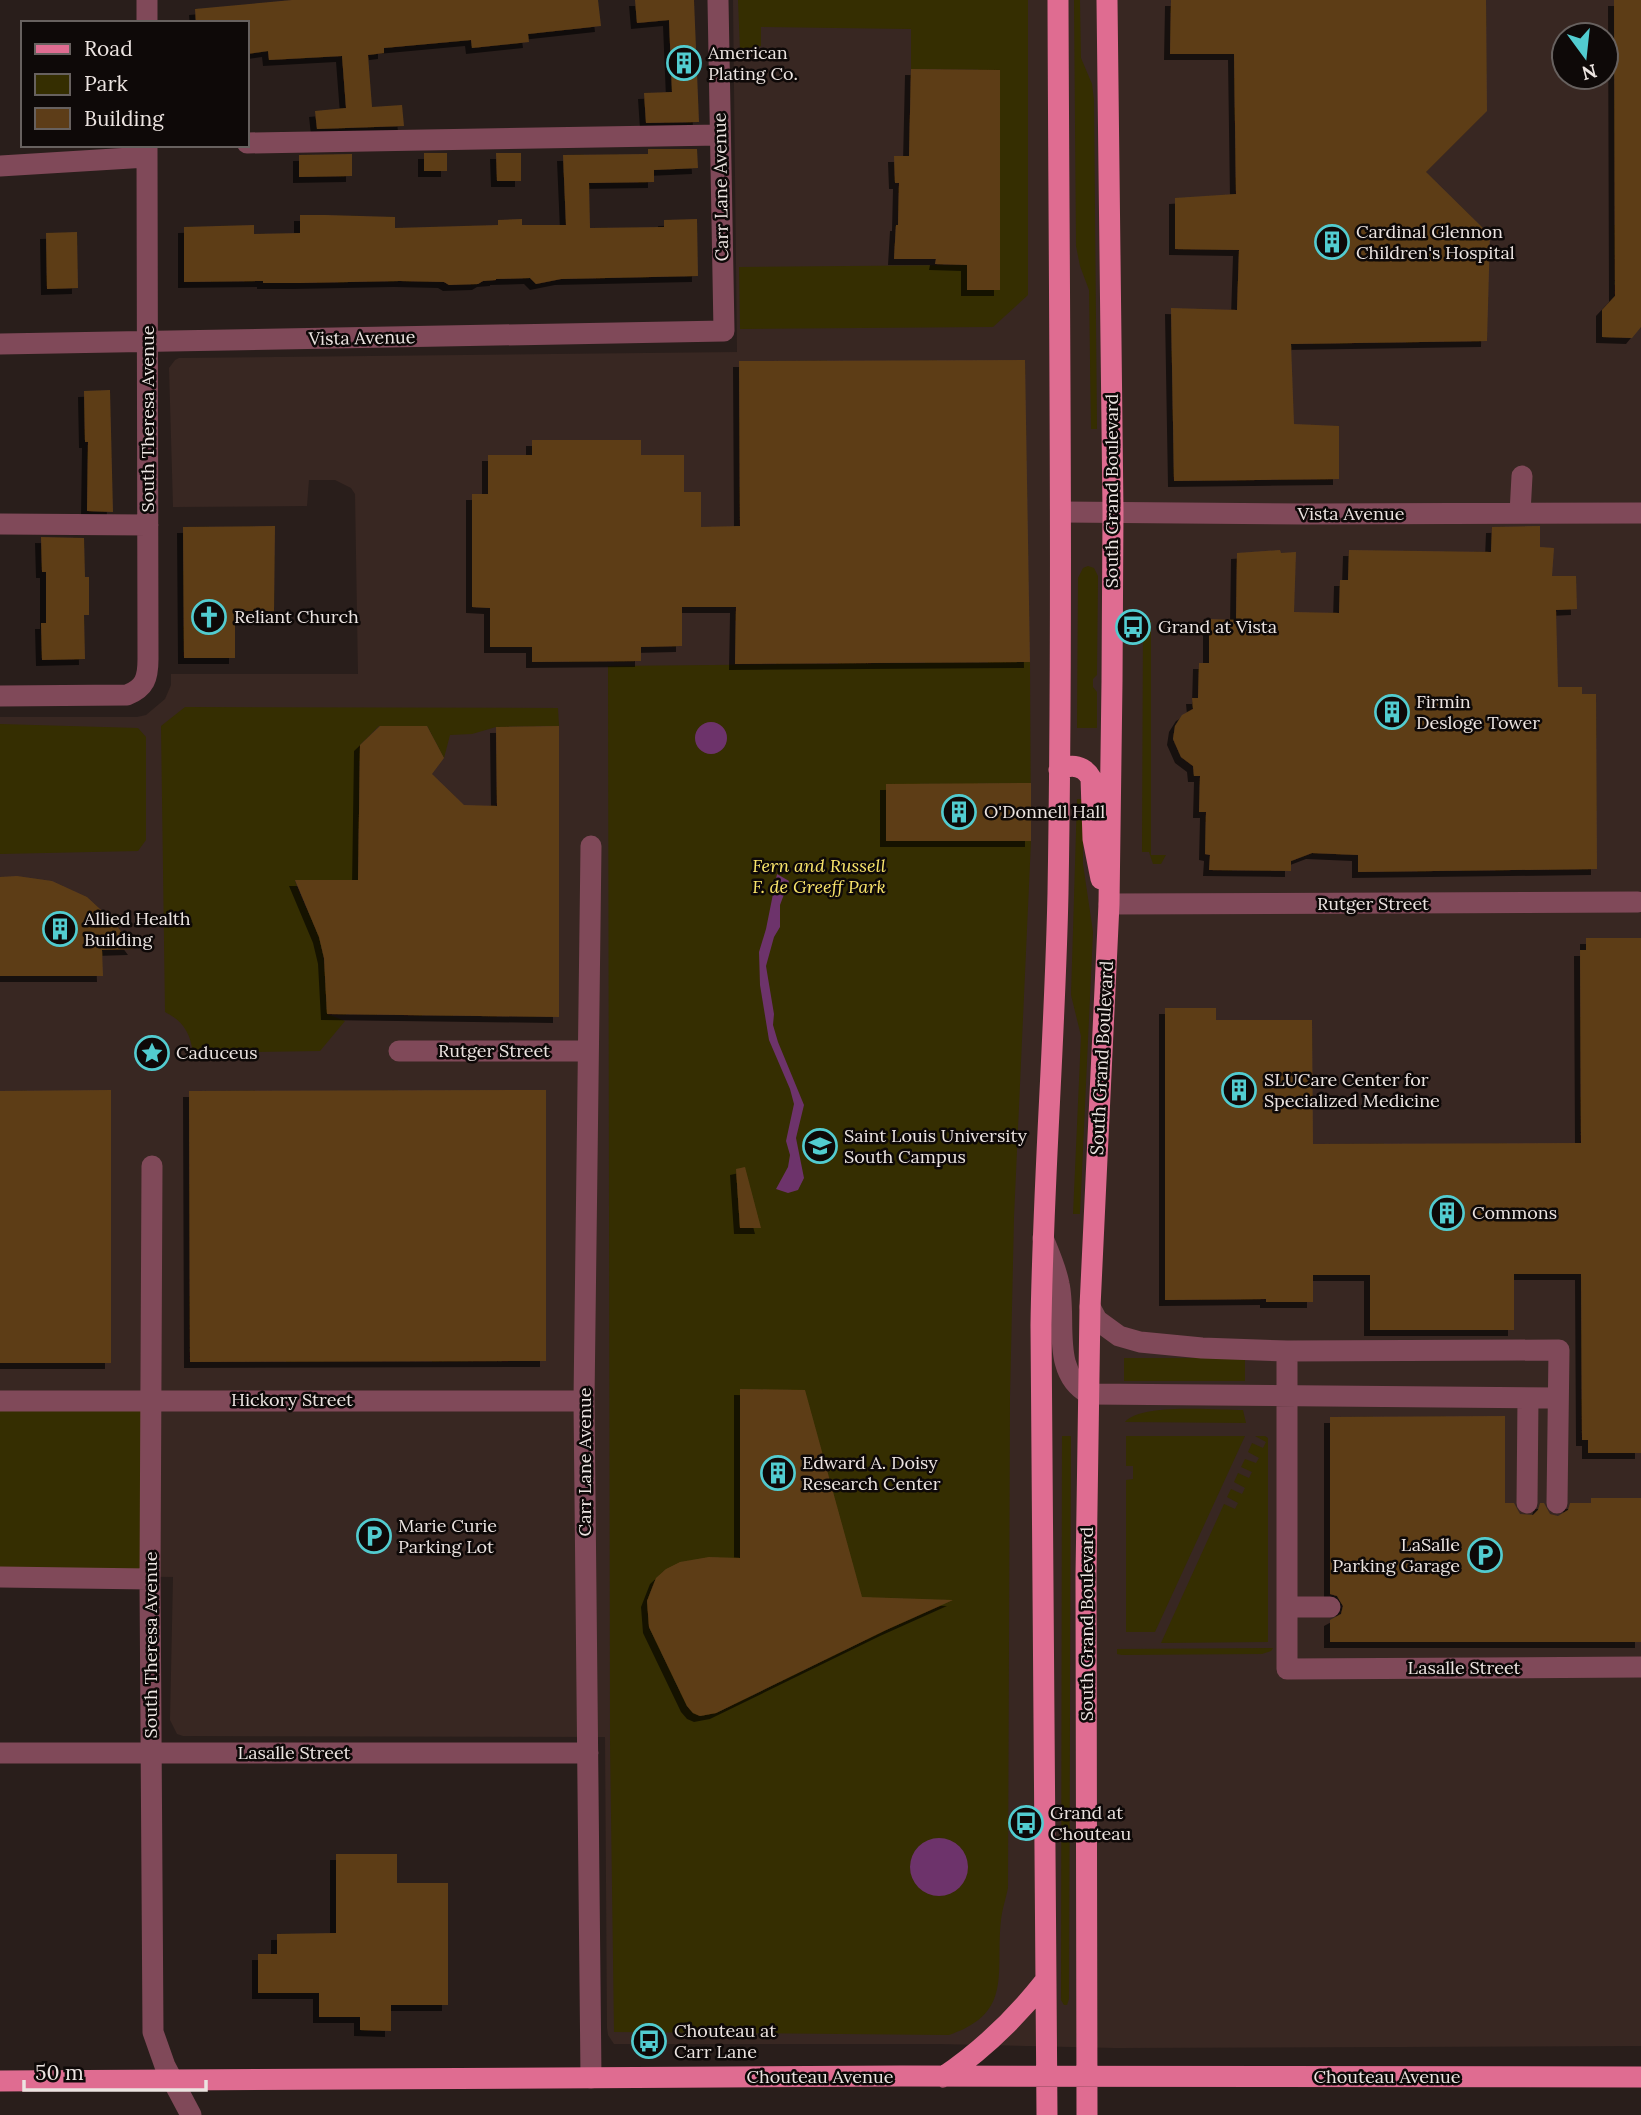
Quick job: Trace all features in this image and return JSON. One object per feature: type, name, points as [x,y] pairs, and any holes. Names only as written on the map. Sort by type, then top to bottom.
[{"type":"main road","points":[[1047,2115],[1041,1325],[1053,1046],[1059,771],[1061,512],[1058,0]]},
{"type":"main road","name":"South Grand Boulevard","points":[[1087,2115],[1086,1576],[1090,1307],[1109,904],[1112,512],[1107,0]]},
{"type":"main road","points":[[1059,771],[1072,766],[1080,767],[1087,771],[1091,778],[1094,848],[1109,904]]},
{"type":"main road","points":[[943,2077],[970,2059],[992,2039],[1045,1981]]},
{"type":"main road","name":"Chouteau Avenue","points":[[0,2081],[1641,2077]]},
{"type":"street","points":[[147,0],[147,21]]},
{"type":"street","name":"Carr Lane Avenue","points":[[718,0],[724,331]]},
{"type":"street","points":[[248,143],[720,135]]},
{"type":"street","points":[[0,166],[147,151]]},
{"type":"street","name":"South Theresa Avenue","points":[[0,696],[118,696],[139,690],[146,680],[147,151]]},
{"type":"street","name":"Vista Avenue","points":[[0,344],[724,331]]},
{"type":"street","points":[[1520,513],[1522,476]]},
{"type":"street","name":"Vista Avenue","points":[[1061,512],[1641,513]]},
{"type":"street","points":[[0,524],[148,525]]},
{"type":"street","name":"Carr Lane Avenue","points":[[591,846],[584,1401],[591,2078]]},
{"type":"street","name":"Rutger Street","points":[[1109,904],[1638,902]]},
{"type":"street","name":"Rutger Street","points":[[399,1051],[589,1051]]},
{"type":"street","name":"South Theresa Avenue","points":[[152,1166],[150,1579],[153,2032],[158,2050],[191,2115]]},
{"type":"street","points":[[1043,1237],[1059,1284],[1065,1357],[1076,1385],[1089,1394],[1558,1398]]},
{"type":"street","points":[[1090,1307],[1097,1320],[1119,1336],[1140,1342],[1202,1348],[1287,1351],[1559,1350],[1557,1503]]},
{"type":"street","points":[[1287,1351],[1287,1607],[1330,1607]]},
{"type":"street","points":[[1527,1503],[1528,1398]]},
{"type":"street","name":"Hickory Street","points":[[0,1401],[584,1401]]},
{"type":"street","points":[[0,1577],[150,1579]]},
{"type":"street","name":"Lasalle Street","points":[[1287,1607],[1287,1669],[1641,1667]]},
{"type":"street","name":"Lasalle Street","points":[[0,1753],[588,1753]]},
{"type":"shaded area","name":"Saint Louis University South Campus","points":[[733,0],[1641,0],[1641,2046],[1115,2048],[938,2044],[614,2044],[607,2028],[605,1737],[183,1736],[177,1734],[170,1720],[173,1577],[0,1575],[0,717],[146,715],[165,699],[171,685],[171,674],[358,674],[355,494],[351,488],[335,480],[309,480],[307,506],[173,507],[169,368],[179,358],[737,352]]},
{"type":"shaded area","points":[[711,722],[723,726],[727,738],[723,750],[711,754],[699,750],[695,738],[699,726]]},
{"type":"shaded area","points":[[777,874],[789,881],[780,905],[780,927],[774,937],[766,966],[774,1014],[773,1025],[804,1105],[796,1138],[804,1178],[798,1190],[788,1193],[776,1189],[788,1167],[790,1155],[786,1141],[794,1104],[769,1040],[760,985],[759,952]]},
{"type":"shaded area","points":[[939,1838],[950,1840],[963,1851],[968,1867],[966,1878],[955,1891],[939,1896],[928,1894],[915,1883],[910,1867],[912,1856],[923,1843]]},
{"type":"green space","points":[[738,0],[1028,0],[1028,295],[993,327],[740,329],[739,267],[967,265],[967,290],[1000,290],[1000,70],[911,69],[911,29],[761,27],[761,46],[740,50]]},
{"type":"green space","points":[[1074,0],[1080,0],[1081,58],[1092,84],[1094,100],[1097,429],[1091,429],[1089,290],[1076,246]]},
{"type":"green space","points":[[1083,568],[1094,568],[1098,576],[1097,675],[1093,679],[1093,687],[1097,692],[1097,728],[1077,728],[1078,578]]},
{"type":"green space","points":[[1143,620],[1151,621],[1151,855],[1166,855],[1161,864],[1153,864],[1149,852],[1142,852]]},
{"type":"green space","name":"Fern and Russell F. de Greeff Park","points":[[1030,662],[1031,841],[1014,1217],[1010,1397],[1008,1888],[1001,1920],[997,1989],[984,2015],[970,2026],[949,2035],[614,2032],[610,1741],[608,666]]},
{"type":"green space","points":[[185,707],[558,708],[559,726],[496,727],[472,734],[450,735],[444,758],[427,726],[379,726],[360,745],[358,880],[295,880],[319,936],[327,1014],[345,1021],[320,1051],[193,1053],[185,1028],[165,1012],[161,726]]},
{"type":"green space","points":[[0,724],[138,728],[146,737],[146,840],[138,851],[0,854]]},
{"type":"green space","points":[[1077,799],[1083,799],[1083,864],[1093,932],[1080,1214],[1073,1214],[1081,1036],[1071,995]]},
{"type":"green space","points":[[1124,1358],[1245,1358],[1245,1381],[1124,1381]]},
{"type":"green space","points":[[152,1400],[150,1579],[0,1577],[0,1401]]},
{"type":"green space","points":[[1162,1410],[1243,1410],[1246,1423],[1125,1422],[1146,1412]]},
{"type":"green space","points":[[1062,1436],[1071,1436],[1067,2005],[1061,2000]]},
{"type":"green space","points":[[1126,1436],[1245,1436],[1155,1632],[1126,1632],[1126,1480],[1133,1479],[1133,1466],[1126,1466]]},
{"type":"green space","points":[[1255,1436],[1268,1438],[1268,1642],[1161,1643],[1224,1504],[1235,1509],[1238,1503],[1227,1497],[1231,1489],[1242,1494],[1245,1488],[1234,1482],[1238,1473],[1249,1478],[1252,1472],[1241,1467],[1245,1459],[1256,1463],[1259,1458],[1248,1452],[1252,1443],[1263,1448],[1266,1442]]},
{"type":"green space","points":[[1273,1648],[1262,1654],[1117,1654],[1117,1649]]},
{"type":"building","points":[[292,0],[598,0],[601,26],[528,34],[529,42],[472,48],[471,40],[384,48],[384,53],[368,55],[372,107],[402,105],[404,126],[317,129],[315,111],[346,108],[342,56],[269,60],[268,51],[248,54],[248,21],[196,21],[195,9]]},
{"type":"building","name":"American Plating Co.","points":[[635,0],[694,0],[699,122],[646,123],[644,93],[672,92],[669,20],[637,23]]},
{"type":"building","name":"Cardinal Glennon Children's Hospital","points":[[1171,0],[1486,0],[1487,111],[1426,172],[1490,235],[1487,341],[1291,344],[1294,424],[1339,426],[1339,479],[1174,481],[1171,308],[1237,310],[1239,250],[1175,249],[1175,198],[1236,194],[1234,54],[1170,54]]},
{"type":"building","points":[[1614,0],[1641,0],[1641,327],[1632,338],[1602,337],[1602,310],[1615,296],[1614,91],[1620,91],[1620,21],[1614,21]]},
{"type":"building","points":[[911,69],[1000,70],[1000,290],[967,290],[967,265],[935,264],[936,259],[894,259],[899,183],[895,183],[894,156],[909,156]]},
{"type":"building","points":[[648,149],[697,149],[698,168],[654,170],[654,182],[589,183],[590,228],[664,227],[664,220],[697,219],[698,276],[561,279],[536,284],[530,278],[449,285],[444,282],[400,281],[184,282],[184,227],[254,225],[254,234],[300,233],[300,215],[395,217],[395,228],[498,225],[498,220],[522,219],[522,225],[566,225],[563,155],[648,154]]},
{"type":"building","points":[[424,153],[447,153],[447,171],[424,171]]},
{"type":"building","points":[[496,153],[521,153],[521,181],[497,181]]},
{"type":"building","points":[[352,154],[352,176],[299,177],[299,155]]},
{"type":"building","points":[[77,232],[78,288],[47,289],[46,233]]},
{"type":"building","points":[[1025,360],[1030,662],[735,664],[736,607],[682,607],[682,646],[641,647],[641,661],[532,662],[532,647],[490,647],[490,608],[472,607],[472,494],[488,494],[488,455],[532,455],[532,440],[641,440],[641,455],[684,455],[684,492],[701,492],[701,527],[740,526],[739,361]]},
{"type":"building","points":[[110,390],[113,512],[87,511],[88,442],[85,442],[84,391]]},
{"type":"building","name":"Reliant Church","points":[[275,526],[274,611],[235,611],[235,658],[184,658],[183,527]]},
{"type":"building","name":"Firmin Desloge Tower","points":[[1540,526],[1540,547],[1554,548],[1552,576],[1576,576],[1577,609],[1556,610],[1558,687],[1582,687],[1582,694],[1596,694],[1597,869],[1358,872],[1358,855],[1312,853],[1291,861],[1291,871],[1209,870],[1210,855],[1205,854],[1206,812],[1199,812],[1200,776],[1194,776],[1193,766],[1181,757],[1173,739],[1175,726],[1182,715],[1193,709],[1192,698],[1198,698],[1199,663],[1209,663],[1209,619],[1236,620],[1237,553],[1280,550],[1281,553],[1296,552],[1294,612],[1339,613],[1340,580],[1348,580],[1349,550],[1491,552],[1492,527]]},
{"type":"building","points":[[41,537],[84,538],[85,577],[89,577],[89,615],[84,615],[85,659],[42,660],[41,623],[46,623],[46,572],[42,572]]},
{"type":"building","points":[[380,726],[427,726],[444,758],[432,774],[464,805],[497,806],[496,727],[559,726],[559,1017],[327,1014],[324,958],[319,937],[295,880],[358,880],[360,745]]},
{"type":"building","name":"O'Donnell Hall","points":[[1031,783],[1031,841],[886,841],[886,784]]},
{"type":"building","name":"Allied Health Building","points":[[17,876],[52,881],[87,897],[114,922],[134,949],[102,950],[103,976],[0,976],[0,877]]},
{"type":"building","points":[[1586,938],[1641,938],[1641,1453],[1588,1453],[1588,1440],[1582,1440],[1581,1274],[1514,1274],[1514,1330],[1370,1330],[1370,1275],[1313,1275],[1313,1302],[1266,1302],[1266,1299],[1165,1300],[1165,1008],[1216,1008],[1216,1020],[1312,1020],[1313,1144],[1581,1143],[1580,950],[1586,950]]},
{"type":"building","points":[[111,1090],[111,1363],[0,1363],[0,1091]]},
{"type":"building","points":[[546,1090],[546,1361],[190,1362],[189,1091]]},
{"type":"building","points":[[745,1167],[761,1228],[740,1228],[736,1169]]},
{"type":"building","name":"Edward A. Doisy Research Center","points":[[740,1389],[805,1390],[862,1597],[953,1600],[716,1713],[700,1716],[687,1706],[649,1627],[647,1601],[656,1578],[680,1562],[709,1557],[740,1558]]},
{"type":"building","name":"LaSalle Parking Garage","points":[[1505,1416],[1505,1503],[1514,1503],[1520,1514],[1533,1515],[1540,1503],[1544,1503],[1550,1514],[1558,1516],[1568,1510],[1570,1503],[1591,1503],[1591,1498],[1641,1498],[1641,1642],[1330,1642],[1330,1620],[1341,1614],[1343,1606],[1337,1596],[1330,1594],[1330,1417]]},
{"type":"building","points":[[336,1854],[397,1854],[397,1883],[448,1883],[448,2005],[391,2005],[391,2031],[360,2030],[360,2017],[319,2017],[319,1993],[258,1993],[258,1954],[277,1954],[277,1934],[336,1933]]},
{"type":"place","name":"American Plating Co.","points":[[684,63]]},
{"type":"place","name":"Cardinal Glennon Children's Hospital","points":[[1332,242]]},
{"type":"place","name":"Reliant Church","points":[[209,617]]},
{"type":"place","name":"Grand at Vista","points":[[1133,627]]},
{"type":"place","name":"Firmin Desloge Tower","points":[[1392,712]]},
{"type":"place","name":"O'Donnell Hall","points":[[959,812]]},
{"type":"place","name":"Allied Health Building","points":[[60,929]]},
{"type":"place","name":"Caduceus","points":[[152,1053]]},
{"type":"place","name":"SLUCare Center for Specialized Medicine","points":[[1239,1090]]},
{"type":"place","name":"Saint Louis University South Campus","points":[[820,1146]]},
{"type":"place","name":"Commons","points":[[1447,1213]]},
{"type":"place","name":"Edward A. Doisy Research Center","points":[[778,1473]]},
{"type":"place","name":"Marie Curie Parking Lot","points":[[374,1536]]},
{"type":"place","name":"LaSalle Parking Garage","points":[[1485,1555]]},
{"type":"place","name":"Grand at Chouteau","points":[[1026,1823]]},
{"type":"place","name":"Chouteau at Carr Lane","points":[[649,2041]]}]
